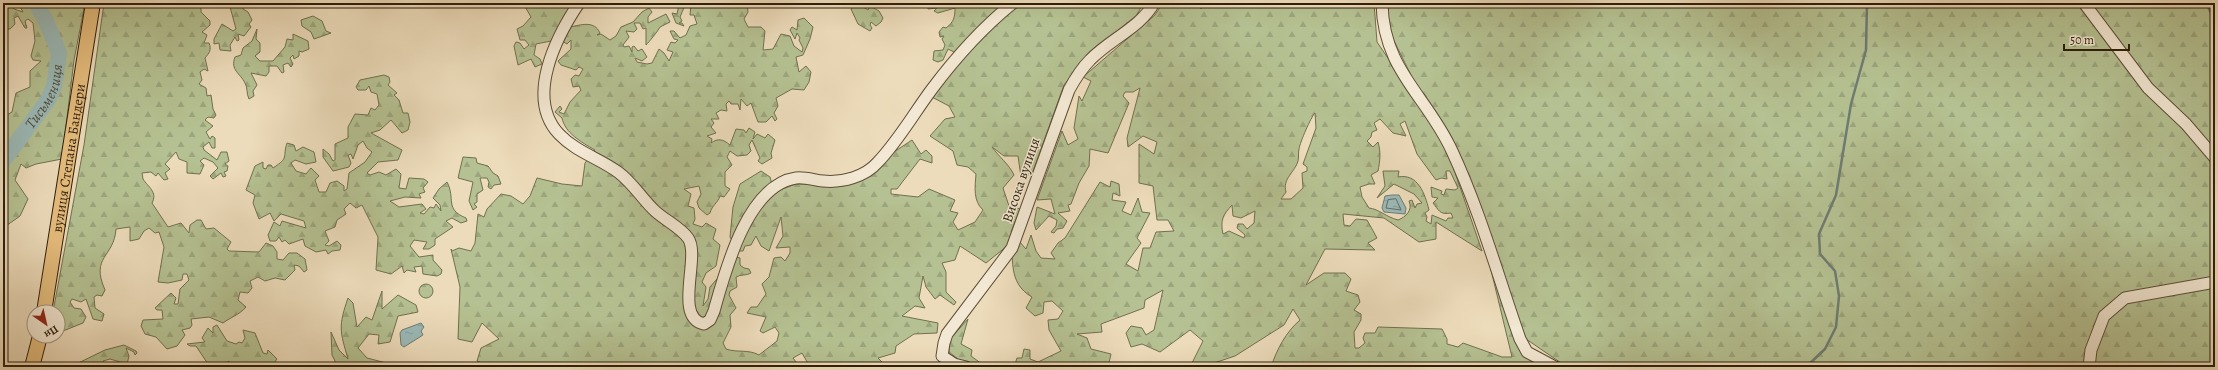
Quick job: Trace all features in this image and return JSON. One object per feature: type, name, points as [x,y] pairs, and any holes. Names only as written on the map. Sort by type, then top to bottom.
[{"type":"main road","name":"вулиця Степана Бандери","points":[[45,304],[93,3]]},
{"type":"main road","points":[[32,367],[38,344]]},
{"type":"street","points":[[579,3],[565,23],[551,54],[544,96],[546,110],[559,134],[579,150],[618,172],[635,187],[655,211],[689,239],[692,248],[689,300],[692,316],[697,322],[704,324],[710,320],[714,311],[739,236],[748,216],[766,195],[787,180],[808,178],[836,182],[859,176],[870,169],[889,149],[962,51],[1012,3]]},
{"type":"street","name":"Висока вулиця","points":[[966,367],[954,364],[942,356],[944,342],[948,334],[980,293],[997,265],[1012,248],[1069,90],[1078,74],[1091,59],[1148,14],[1154,3]]},
{"type":"street","points":[[1382,3],[1384,31],[1389,49],[1398,66],[1442,130],[1452,151],[1465,183],[1520,339],[1527,352],[1554,367]]},
{"type":"street","points":[[2084,3],[2148,88],[2186,124],[2215,158]]},
{"type":"street","points":[[2089,367],[2091,350],[2104,316],[2125,298],[2215,282]]},
{"type":"green space","points":[[18,3],[80,3],[84,9],[74,60],[62,159],[36,164],[26,168],[21,164],[15,180],[28,199],[20,216],[3,228],[3,117],[12,112],[16,93],[30,87],[30,71],[41,61],[33,60],[31,56],[35,41],[33,23],[28,19],[25,21],[27,28],[25,28],[18,16],[14,18],[15,24],[10,29],[3,29],[3,4],[7,8],[10,4],[14,9],[23,12]]},
{"type":"green space","points":[[104,3],[201,3],[201,12],[210,21],[210,25],[202,32],[207,35],[204,43],[209,43],[210,50],[205,58],[208,71],[204,69],[200,72],[202,80],[199,84],[206,88],[207,96],[211,95],[213,109],[216,115],[214,118],[208,117],[205,120],[213,126],[206,132],[210,139],[212,136],[215,138],[215,148],[212,148],[209,142],[203,147],[204,150],[217,160],[221,152],[227,152],[229,161],[225,164],[228,166],[227,171],[224,172],[226,176],[223,177],[221,173],[213,179],[210,176],[218,168],[213,162],[204,158],[200,161],[204,165],[200,174],[187,173],[187,162],[179,159],[176,152],[165,164],[170,169],[165,173],[168,179],[164,180],[158,173],[156,176],[151,172],[142,173],[143,179],[152,190],[154,196],[152,203],[168,227],[181,223],[189,233],[190,225],[197,220],[201,220],[206,229],[214,228],[231,242],[227,249],[229,251],[259,252],[266,243],[273,246],[277,252],[277,259],[283,260],[289,253],[297,253],[305,259],[307,270],[304,272],[299,266],[294,265],[295,270],[285,280],[275,278],[265,281],[258,277],[250,281],[252,288],[248,293],[240,292],[238,300],[246,307],[243,310],[223,323],[209,317],[191,319],[192,325],[190,328],[182,330],[185,335],[177,346],[167,349],[156,337],[145,334],[141,326],[143,320],[163,319],[162,310],[157,310],[155,308],[171,293],[176,298],[174,304],[178,304],[180,289],[189,280],[187,274],[183,274],[182,280],[168,283],[158,282],[164,247],[159,232],[155,233],[149,228],[144,231],[139,239],[130,241],[130,227],[116,229],[111,246],[101,263],[101,279],[105,290],[102,296],[97,295],[94,297],[95,308],[104,314],[102,321],[93,319],[86,299],[81,302],[72,299],[70,302],[74,308],[81,309],[86,317],[83,323],[66,330],[66,304],[54,304],[84,145]]},
{"type":"green space","points":[[229,3],[242,3],[243,9],[248,12],[252,20],[249,24],[251,27],[244,36],[238,34],[239,40],[237,41],[235,37],[230,45],[231,51],[220,50],[219,43],[214,44],[214,39],[222,24],[233,31],[236,29]]},
{"type":"green space","points":[[523,3],[551,3],[553,5],[554,3],[576,3],[551,41],[536,44],[534,55],[540,59],[542,64],[535,67],[531,59],[518,65],[514,46],[516,42],[520,43],[524,49],[529,45],[525,40],[520,40],[517,29],[523,26],[531,17]]},
{"type":"green space","points":[[678,3],[747,3],[748,12],[744,19],[748,27],[761,27],[765,31],[763,50],[773,49],[781,34],[790,36],[794,46],[802,52],[803,48],[799,40],[800,38],[797,33],[795,39],[790,30],[792,27],[797,30],[798,20],[804,18],[813,27],[810,39],[803,55],[796,57],[799,72],[806,66],[811,72],[809,82],[804,90],[792,89],[776,98],[778,106],[774,113],[777,119],[775,121],[772,116],[766,122],[758,122],[751,103],[747,106],[741,99],[740,110],[738,104],[731,104],[729,101],[726,104],[727,111],[721,110],[716,113],[719,119],[711,119],[714,123],[711,127],[716,133],[707,136],[712,139],[711,143],[716,140],[720,140],[725,141],[730,145],[736,129],[744,130],[746,133],[749,128],[755,132],[753,139],[757,134],[765,138],[768,134],[775,140],[771,153],[772,158],[762,164],[758,161],[760,158],[752,140],[749,145],[751,151],[747,155],[737,156],[730,151],[727,157],[732,165],[725,172],[725,186],[730,189],[724,197],[720,196],[710,213],[707,215],[699,208],[697,202],[701,194],[699,186],[684,189],[691,194],[688,206],[694,208],[695,219],[693,224],[702,227],[706,223],[716,229],[713,239],[720,245],[716,266],[706,273],[702,282],[706,287],[703,306],[708,299],[710,287],[736,257],[740,258],[740,265],[749,269],[751,273],[736,277],[737,287],[730,291],[729,295],[736,308],[730,315],[731,327],[723,343],[726,349],[751,352],[759,355],[777,341],[779,333],[775,327],[763,333],[760,331],[766,317],[747,313],[751,307],[757,307],[766,294],[762,284],[769,277],[774,258],[781,257],[785,261],[790,253],[790,247],[776,248],[783,236],[781,217],[769,251],[761,246],[756,236],[751,245],[745,246],[743,251],[738,251],[730,237],[733,207],[740,184],[761,171],[770,177],[774,192],[796,184],[846,184],[912,140],[921,154],[926,150],[932,156],[932,163],[920,159],[897,189],[891,189],[891,194],[918,197],[929,189],[955,200],[950,211],[958,213],[953,222],[958,230],[975,222],[983,210],[976,198],[976,174],[968,167],[957,165],[953,151],[930,136],[945,119],[955,117],[949,106],[930,96],[968,38],[954,52],[948,49],[943,60],[938,62],[933,60],[934,51],[943,50],[945,45],[942,39],[944,36],[940,37],[939,32],[943,27],[946,28],[949,26],[954,17],[955,8],[938,13],[934,11],[937,8],[928,9],[927,3],[1143,3],[1137,15],[1088,54],[1064,85],[1032,174],[1021,177],[1018,156],[1004,156],[992,147],[1014,175],[1003,188],[1009,206],[1020,209],[1011,232],[1026,249],[1031,235],[1036,251],[1041,258],[1055,259],[1051,253],[1058,243],[1065,238],[1100,182],[1110,187],[1111,181],[1119,184],[1120,196],[1113,193],[1112,200],[1126,202],[1122,211],[1131,215],[1138,198],[1142,212],[1150,213],[1137,238],[1141,243],[1126,264],[1138,271],[1143,248],[1150,248],[1156,232],[1174,231],[1168,220],[1157,220],[1153,186],[1139,183],[1139,144],[1154,154],[1157,142],[1143,136],[1128,147],[1127,138],[1140,88],[1133,92],[1125,92],[1123,96],[1129,103],[1108,153],[1090,149],[1089,166],[1079,183],[1071,204],[1068,205],[1070,211],[1058,213],[1067,221],[1063,228],[1057,229],[1054,233],[1051,232],[1056,226],[1057,220],[1049,216],[1036,230],[1034,223],[1037,207],[1055,214],[1051,199],[1037,200],[1062,131],[1068,145],[1078,139],[1074,128],[1079,96],[1082,101],[1091,81],[1083,77],[1155,15],[1163,3],[1200,3],[1201,9],[1205,3],[1374,3],[1377,42],[1421,107],[1449,155],[1482,251],[1436,222],[1436,239],[1419,242],[1384,218],[1343,214],[1344,225],[1350,226],[1356,219],[1367,220],[1377,238],[1368,243],[1375,250],[1325,249],[1306,285],[1324,273],[1345,273],[1351,279],[1346,291],[1358,295],[1360,302],[1354,310],[1361,314],[1361,320],[1354,332],[1355,348],[1359,348],[1365,343],[1363,338],[1365,333],[1375,333],[1378,327],[1442,329],[1447,339],[1447,344],[1458,347],[1463,343],[1502,357],[1512,357],[1491,270],[1520,343],[1544,367],[1271,367],[1282,341],[1300,320],[1293,309],[1284,325],[1235,356],[1202,367],[1190,367],[1203,341],[1190,330],[1160,352],[1142,344],[1131,347],[1126,333],[1131,326],[1142,328],[1146,335],[1154,330],[1163,290],[1145,300],[1144,308],[1101,324],[1102,332],[1077,334],[1087,338],[1091,349],[1111,354],[1108,367],[1014,367],[1017,358],[1022,358],[1024,349],[1030,350],[1030,359],[1038,362],[1061,351],[1049,330],[1048,320],[1058,319],[1063,311],[1052,301],[1044,302],[1043,313],[1035,316],[1026,308],[1032,297],[1024,291],[1015,277],[1012,260],[1011,234],[1007,246],[986,263],[960,246],[955,260],[942,263],[946,272],[946,292],[956,302],[954,305],[940,295],[935,299],[926,287],[923,276],[919,298],[925,308],[915,306],[902,316],[938,323],[937,333],[914,334],[896,346],[895,353],[878,358],[887,367],[810,367],[802,353],[793,358],[800,367],[486,367],[487,365],[477,361],[481,348],[499,339],[482,323],[472,342],[458,339],[460,287],[451,249],[452,251],[459,248],[471,251],[475,243],[478,214],[484,217],[487,209],[501,194],[511,196],[523,204],[530,196],[537,178],[562,184],[582,186],[585,163],[595,150],[570,133],[562,118],[555,112],[560,106],[562,109],[559,112],[564,114],[570,102],[581,90],[579,86],[573,87],[571,79],[575,75],[579,76],[583,69],[579,67],[576,70],[561,65],[558,61],[571,49],[571,40],[567,44],[562,41],[570,27],[587,24],[591,25],[594,26],[600,33],[597,35],[601,34],[610,40],[616,36],[621,27],[633,22],[642,12],[649,8],[652,12],[648,17],[648,23],[666,14],[670,22],[660,27],[646,45],[646,28],[643,29],[640,23],[634,23],[637,29],[634,32],[626,31],[629,37],[623,45],[624,47],[629,46],[632,52],[632,47],[634,46],[638,51],[642,49],[647,57],[642,61],[635,58],[637,62],[647,64],[652,63],[659,49],[664,53],[669,61],[673,52],[667,50],[671,42],[675,43],[678,40],[674,39],[670,31],[674,31],[680,38],[686,35],[690,26],[697,24],[694,15],[690,15],[691,4],[685,5],[680,17],[682,21],[679,23],[682,23],[684,26],[676,23],[672,13],[677,14]],"holes":[[[1315,113],[1316,128],[1303,164],[1307,167],[1307,171],[1302,173],[1303,188],[1291,199],[1281,199],[1286,192],[1285,187],[1287,179],[1298,161],[1299,149],[1303,136]],[[1380,119],[1393,133],[1406,136],[1400,124],[1405,121],[1417,154],[1436,180],[1441,178],[1447,179],[1446,171],[1450,171],[1458,188],[1455,190],[1446,189],[1444,195],[1441,194],[1442,191],[1431,187],[1432,197],[1438,198],[1433,203],[1442,213],[1451,213],[1453,218],[1448,218],[1446,221],[1432,215],[1431,224],[1426,221],[1427,217],[1425,213],[1429,210],[1423,191],[1416,181],[1411,178],[1398,177],[1399,171],[1383,171],[1385,186],[1377,198],[1394,184],[1414,194],[1422,203],[1417,204],[1415,208],[1412,200],[1409,201],[1410,207],[1408,213],[1398,220],[1369,208],[1362,197],[1360,187],[1375,184],[1371,175],[1378,171],[1380,156],[1378,142],[1373,147],[1367,141],[1371,137],[1372,132],[1377,130],[1374,123]],[[1232,205],[1233,216],[1241,218],[1255,211],[1254,223],[1247,229],[1243,224],[1238,224],[1237,228],[1245,235],[1244,238],[1229,231],[1223,234],[1222,221],[1224,215]]]},
{"type":"green space","points":[[856,3],[868,10],[870,6],[879,11],[883,18],[881,22],[876,26],[871,22],[870,25],[872,28],[870,31],[858,24],[851,9]]},
{"type":"green space","points":[[1387,3],[2215,3],[2215,367],[1567,367],[1526,339],[1469,182],[1417,87],[1389,31]]},
{"type":"green space","points":[[313,16],[322,21],[326,31],[331,33],[314,39],[311,32],[302,26],[301,20]]},
{"type":"green space","points":[[257,29],[256,39],[260,43],[260,52],[255,56],[260,61],[273,61],[285,47],[287,39],[293,40],[293,34],[308,41],[309,49],[302,52],[299,51],[299,56],[294,59],[293,55],[290,58],[293,64],[291,67],[288,63],[283,65],[284,72],[282,73],[277,66],[269,66],[269,72],[266,76],[251,73],[257,85],[253,91],[254,96],[249,99],[246,85],[236,71],[234,61],[235,57],[241,55],[243,48],[252,41]]},
{"type":"green space","points":[[384,75],[389,77],[390,82],[388,85],[397,93],[394,95],[399,100],[403,113],[408,113],[410,122],[408,130],[402,133],[391,120],[380,130],[371,133],[402,150],[398,160],[378,162],[367,173],[370,175],[379,172],[386,175],[396,169],[401,174],[399,188],[406,189],[409,178],[424,179],[428,182],[423,188],[425,192],[419,194],[421,198],[405,197],[390,201],[399,207],[422,204],[426,209],[420,213],[424,214],[430,207],[434,208],[436,204],[441,211],[440,205],[433,198],[439,189],[447,182],[455,211],[459,215],[466,218],[467,221],[461,223],[452,218],[446,221],[453,227],[435,239],[435,245],[429,249],[423,249],[427,242],[414,240],[410,246],[419,257],[433,255],[433,260],[442,270],[441,274],[437,276],[423,274],[422,266],[414,267],[416,272],[407,270],[404,273],[402,266],[391,274],[376,270],[378,237],[362,205],[356,208],[350,203],[344,209],[346,214],[337,220],[335,227],[325,231],[329,241],[325,245],[329,246],[337,241],[341,245],[340,250],[332,251],[328,254],[326,250],[316,252],[305,246],[303,239],[289,244],[285,240],[282,242],[279,237],[276,241],[270,241],[268,235],[274,222],[280,226],[282,221],[306,228],[304,221],[281,214],[274,221],[270,213],[259,219],[253,203],[255,195],[246,190],[255,166],[263,162],[263,168],[266,169],[268,165],[271,165],[273,168],[282,162],[287,143],[294,145],[296,151],[303,147],[314,152],[316,162],[306,164],[295,160],[291,163],[296,171],[306,174],[311,168],[319,176],[315,180],[319,192],[326,192],[330,183],[337,181],[344,186],[344,191],[347,189],[349,173],[365,162],[372,152],[367,148],[363,141],[358,145],[353,159],[351,154],[348,155],[351,163],[349,167],[333,171],[323,157],[323,149],[329,154],[333,161],[335,160],[335,144],[348,138],[348,127],[355,114],[368,115],[371,108],[375,110],[379,105],[377,94],[371,92],[369,86],[366,90],[358,90],[356,87],[360,80]]},
{"type":"green space","points":[[463,157],[476,158],[477,163],[488,166],[493,173],[498,176],[501,184],[494,185],[491,189],[488,187],[489,182],[487,178],[480,178],[483,190],[477,194],[477,202],[474,204],[477,207],[473,210],[469,201],[473,182],[458,178]]},
{"type":"green space","points":[[423,284],[429,284],[433,288],[433,294],[429,298],[423,298],[419,294],[419,288]]},
{"type":"green space","points":[[382,291],[382,309],[398,295],[416,305],[418,312],[398,316],[390,342],[378,344],[379,335],[369,334],[358,348],[367,358],[402,367],[338,367],[332,355],[331,332],[339,350],[348,359],[343,342],[341,323],[348,298],[353,303],[357,327],[366,317],[372,320]]},
{"type":"green space","points":[[968,319],[961,344],[972,350],[971,356],[986,367],[948,367],[963,363],[949,352],[950,339]]},
{"type":"green space","points":[[217,325],[227,341],[236,344],[239,342],[242,343],[245,338],[243,330],[255,333],[263,353],[267,354],[268,350],[277,359],[274,363],[276,366],[270,367],[265,363],[263,367],[238,367],[228,361],[228,367],[210,367],[196,346],[190,346],[187,344],[205,342],[202,338],[208,328],[213,333],[213,327]]},
{"type":"green space","points":[[124,345],[137,353],[135,355],[134,352],[126,348],[129,356],[127,364],[110,359],[103,361],[108,367],[70,367],[105,350]]},
{"type":"water","points":[[1399,195],[1406,208],[1405,214],[1384,212],[1382,208],[1385,196]]},
{"type":"water","points":[[421,323],[424,327],[421,331],[423,335],[404,347],[401,345],[400,333],[402,330]]},
{"type":"waterway","name":"Тисьмениця","points":[[3,161],[48,100],[54,87],[59,53],[46,21],[36,3]]},
{"type":"waterway","points":[[1806,367],[1825,349],[1836,327],[1839,296],[1835,271],[1820,254],[1819,234],[1836,195],[1851,104],[1866,50],[1867,3]]},
{"type":"waterway","points":[[2206,3],[2215,21]]}]
